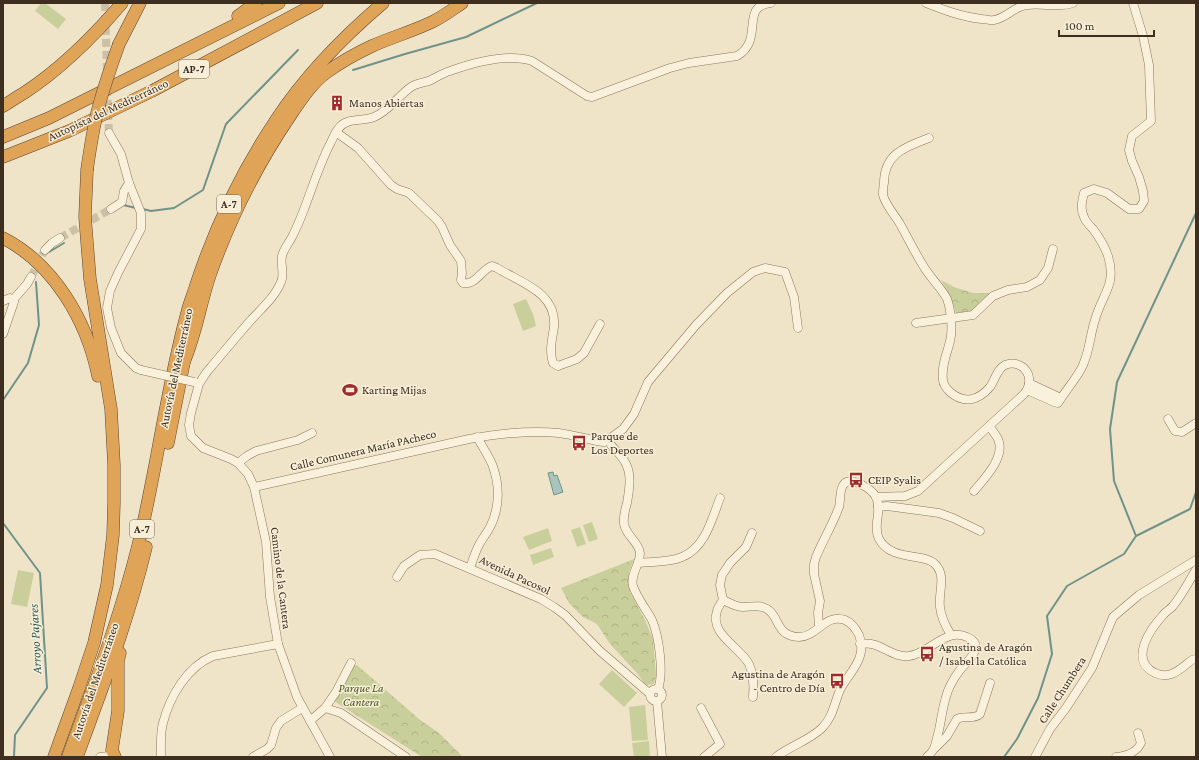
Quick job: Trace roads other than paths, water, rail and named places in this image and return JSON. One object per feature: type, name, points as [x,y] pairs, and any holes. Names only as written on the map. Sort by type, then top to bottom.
[{"type":"highway","points":[[3,106],[34,86],[62,65],[86,43],[122,3]]},
{"type":"highway","name":"Autovía del Mediterráneo","points":[[54,757],[80,688],[94,643],[107,585],[113,536],[114,464],[111,409],[90,279],[85,217],[87,170],[91,139],[108,76],[119,44],[140,3]]},
{"type":"highway","points":[[217,33],[225,24],[247,11],[256,3]]},
{"type":"highway","name":"Autopista del Mediterráneo","points":[[3,137],[49,118],[279,3]]},
{"type":"highway","name":"Autopista del Mediterráneo","points":[[3,157],[69,131],[152,91],[317,3]]},
{"type":"highway","name":"Autovía del Mediterráneo","points":[[68,757],[105,654],[129,578],[152,482],[176,357],[187,310],[214,235],[234,192],[276,119],[319,65],[358,24],[383,3]]},
{"type":"highway","points":[[184,364],[190,348],[210,275],[232,221],[246,191],[274,141],[301,100],[326,72],[371,46],[433,21],[462,3]]},
{"type":"highway","points":[[3,166],[54,142],[69,131]]},
{"type":"highway","points":[[3,238],[24,251],[50,275],[73,309],[82,327],[94,359],[111,428]]},
{"type":"highway","points":[[76,757],[116,652],[141,567],[184,364],[194,294]]},
{"type":"highway","points":[[114,757],[112,750],[118,711],[118,661],[125,636],[125,621]]},
{"type":"street","points":[[312,433],[298,440],[256,451],[246,456],[238,463],[203,448],[191,436],[188,425],[196,383],[281,284],[283,278],[281,263],[283,254],[303,213],[318,169],[338,128],[349,121],[373,118],[385,111],[413,85],[429,81],[470,65],[500,58],[523,58],[532,61],[587,96],[592,97],[670,68],[689,63],[737,56],[744,52],[748,46],[756,10],[761,6],[771,3]]},
{"type":"street","points":[[926,3],[958,15],[994,20],[1003,17],[1016,8],[1024,5],[1066,5],[1073,3]]},
{"type":"street","points":[[1028,386],[1059,400],[1083,366],[1090,348],[1094,320],[1108,290],[1111,278],[1110,266],[1107,255],[1098,237],[1084,217],[1081,203],[1084,193],[1094,189],[1107,194],[1129,209],[1139,209],[1144,201],[1139,177],[1129,150],[1132,136],[1151,121],[1150,65],[1133,3]]},
{"type":"street","points":[[336,132],[358,148],[391,185],[396,189],[409,193],[438,221],[450,245],[461,261],[462,283],[471,283],[492,266],[536,290],[545,297],[551,307],[554,322],[551,348],[551,358],[553,364],[558,366],[568,364],[578,359],[584,353],[600,324]]},
{"type":"street","points":[[109,133],[121,154],[129,183],[141,213],[140,229],[110,292],[107,308],[111,328],[121,353],[136,368],[196,383]]},
{"type":"street","points":[[876,497],[905,496],[918,491],[989,426],[1028,386],[1029,376],[1024,367],[1017,364],[1008,364],[1002,367],[990,387],[980,396],[969,400],[960,399],[949,391],[943,382],[942,372],[950,341],[950,318],[946,298],[923,266],[883,195],[884,175],[889,161],[899,150],[929,138]]},
{"type":"street","points":[[111,209],[122,202],[124,191],[129,183]]},
{"type":"street","points":[[45,250],[60,238]]},
{"type":"street","points":[[916,323],[973,315],[993,296],[1008,290],[1027,288],[1040,280],[1048,268],[1053,249]]},
{"type":"street","points":[[658,689],[660,680],[660,658],[658,639],[652,621],[634,589],[632,581],[640,554],[638,548],[630,538],[624,526],[629,478],[626,464],[609,441],[623,429],[634,414],[648,382],[671,354],[727,293],[753,272],[765,268],[785,272],[794,297],[798,328]]},
{"type":"street","points":[[3,334],[13,305],[13,300],[31,277]]},
{"type":"street","points":[[3,301],[10,298],[13,300]]},
{"type":"street","points":[[1168,419],[1175,431],[1182,432],[1196,423]]},
{"type":"street","points":[[974,491],[997,461],[999,440],[989,426]]},
{"type":"street","name":"Calle Comunera María PAcheco","points":[[254,487],[477,437],[501,434],[544,432],[609,441]]},
{"type":"street","points":[[470,568],[479,545],[494,519],[498,498],[496,476],[492,464],[477,437]]},
{"type":"street","name":"Camino de la Cantera","points":[[238,463],[248,474],[254,487],[266,542],[270,597],[278,644],[297,698],[330,757]]},
{"type":"street","points":[[819,627],[818,614],[820,601],[814,574],[814,564],[839,507],[841,488],[848,481],[856,482],[868,487],[876,497],[878,507],[876,531],[882,544],[898,554],[930,560],[935,563],[941,574],[942,581],[940,598],[941,613],[951,635]]},
{"type":"street","points":[[638,563],[662,561],[682,557],[694,549],[704,537],[720,498]]},
{"type":"street","points":[[878,507],[887,506],[939,513],[980,531]]},
{"type":"street","points":[[752,533],[746,547],[730,563],[722,574],[720,585],[723,600],[717,611],[716,623],[722,635],[740,652],[749,664],[754,676],[753,697]]},
{"type":"street","name":"Avenida Pacosol","points":[[397,577],[404,566],[420,555],[435,554],[541,599],[565,615],[600,651],[649,694]]},
{"type":"street","name":"Calle Chumbera","points":[[1035,757],[1050,729],[1066,708],[1092,668],[1113,617],[1139,595],[1196,560]]},
{"type":"street","points":[[1196,570],[1173,606],[1164,613],[1148,635],[1143,646],[1142,654],[1143,662],[1150,670],[1158,674],[1165,675],[1172,675],[1192,660],[1196,659]]},
{"type":"street","points":[[723,600],[733,605],[742,607],[760,606],[768,609],[774,615],[777,624],[783,631],[791,636],[800,637],[808,635],[826,622],[836,619],[844,620],[851,624],[860,638],[858,661],[854,670],[840,690],[830,718],[815,734],[776,757]]},
{"type":"street","points":[[860,644],[872,643],[891,653],[901,656],[910,656],[951,635],[961,635],[973,641],[976,649],[974,654],[957,673],[946,696],[933,750]]},
{"type":"street","points":[[161,757],[160,741],[168,708],[178,689],[196,665],[213,656],[278,644]]},
{"type":"street","points":[[310,721],[325,708],[336,692],[351,663]]},
{"type":"street","points":[[927,757],[947,736],[957,718],[975,717],[980,714],[990,683]]},
{"type":"street","points":[[657,701],[651,700],[649,694],[651,690],[658,689]]},
{"type":"street","points":[[657,701],[660,700],[662,694],[658,689]]},
{"type":"street","points":[[657,701],[662,757]]},
{"type":"street","points":[[253,757],[271,745],[276,728],[281,721],[302,708]]},
{"type":"street","points":[[325,708],[341,713],[406,757]]},
{"type":"street","points":[[701,708],[720,744],[704,757]]},
{"type":"street","points":[[938,733],[947,736]]},
{"type":"street","points":[[1116,757],[1131,753],[1139,748],[1141,743],[1138,733]]},
{"type":"street","points":[[100,757],[114,757]]},
{"type":"water","points":[[553,472],[554,476],[557,475],[563,492],[554,495],[548,473]]},
{"type":"waterway","points":[[353,70],[466,37],[537,3]]},
{"type":"waterway","points":[[143,209],[151,211],[174,208],[203,190],[226,124],[298,50]]},
{"type":"waterway","points":[[123,205],[136,208]]},
{"type":"waterway","points":[[1136,536],[1114,481],[1110,429],[1117,382],[1196,213]]},
{"type":"waterway","name":"Arroyo Pajares","points":[[49,252],[64,243]]},
{"type":"waterway","name":"Arroyo Pajares","points":[[3,400],[28,363],[39,325],[36,282]]},
{"type":"waterway","points":[[1004,757],[1017,739],[1038,698],[1052,654],[1047,616],[1067,586],[1124,554],[1136,536],[1190,509],[1196,492]]},
{"type":"waterway","name":"Arroyo Pajares","points":[[3,523],[40,573],[47,688],[15,735],[14,757]]},
{"type":"tunnel","points":[[105,3],[107,72]]},
{"type":"tunnel","points":[[107,88],[109,133]]},
{"type":"tunnel","points":[[60,238],[111,209]]},
{"type":"tunnel","points":[[31,277],[45,250]]},
{"type":"place","name":"Manos Abiertas","points":[[337,103]]},
{"type":"place","name":"Karting Mijas","points":[[350,390]]},
{"type":"place","name":"Parque de Los Deportes","points":[[579,443]]},
{"type":"place","name":"CEIP Syalis","points":[[856,480]]},
{"type":"place","name":"Agustina de Aragón / Isabel la Católica","points":[[927,654]]},
{"type":"place","name":"Agustina de Aragón - Centro de Día","points":[[837,681]]},
{"type":"park label","name":"Parque La Cantera","points":[[361,695]]}]
